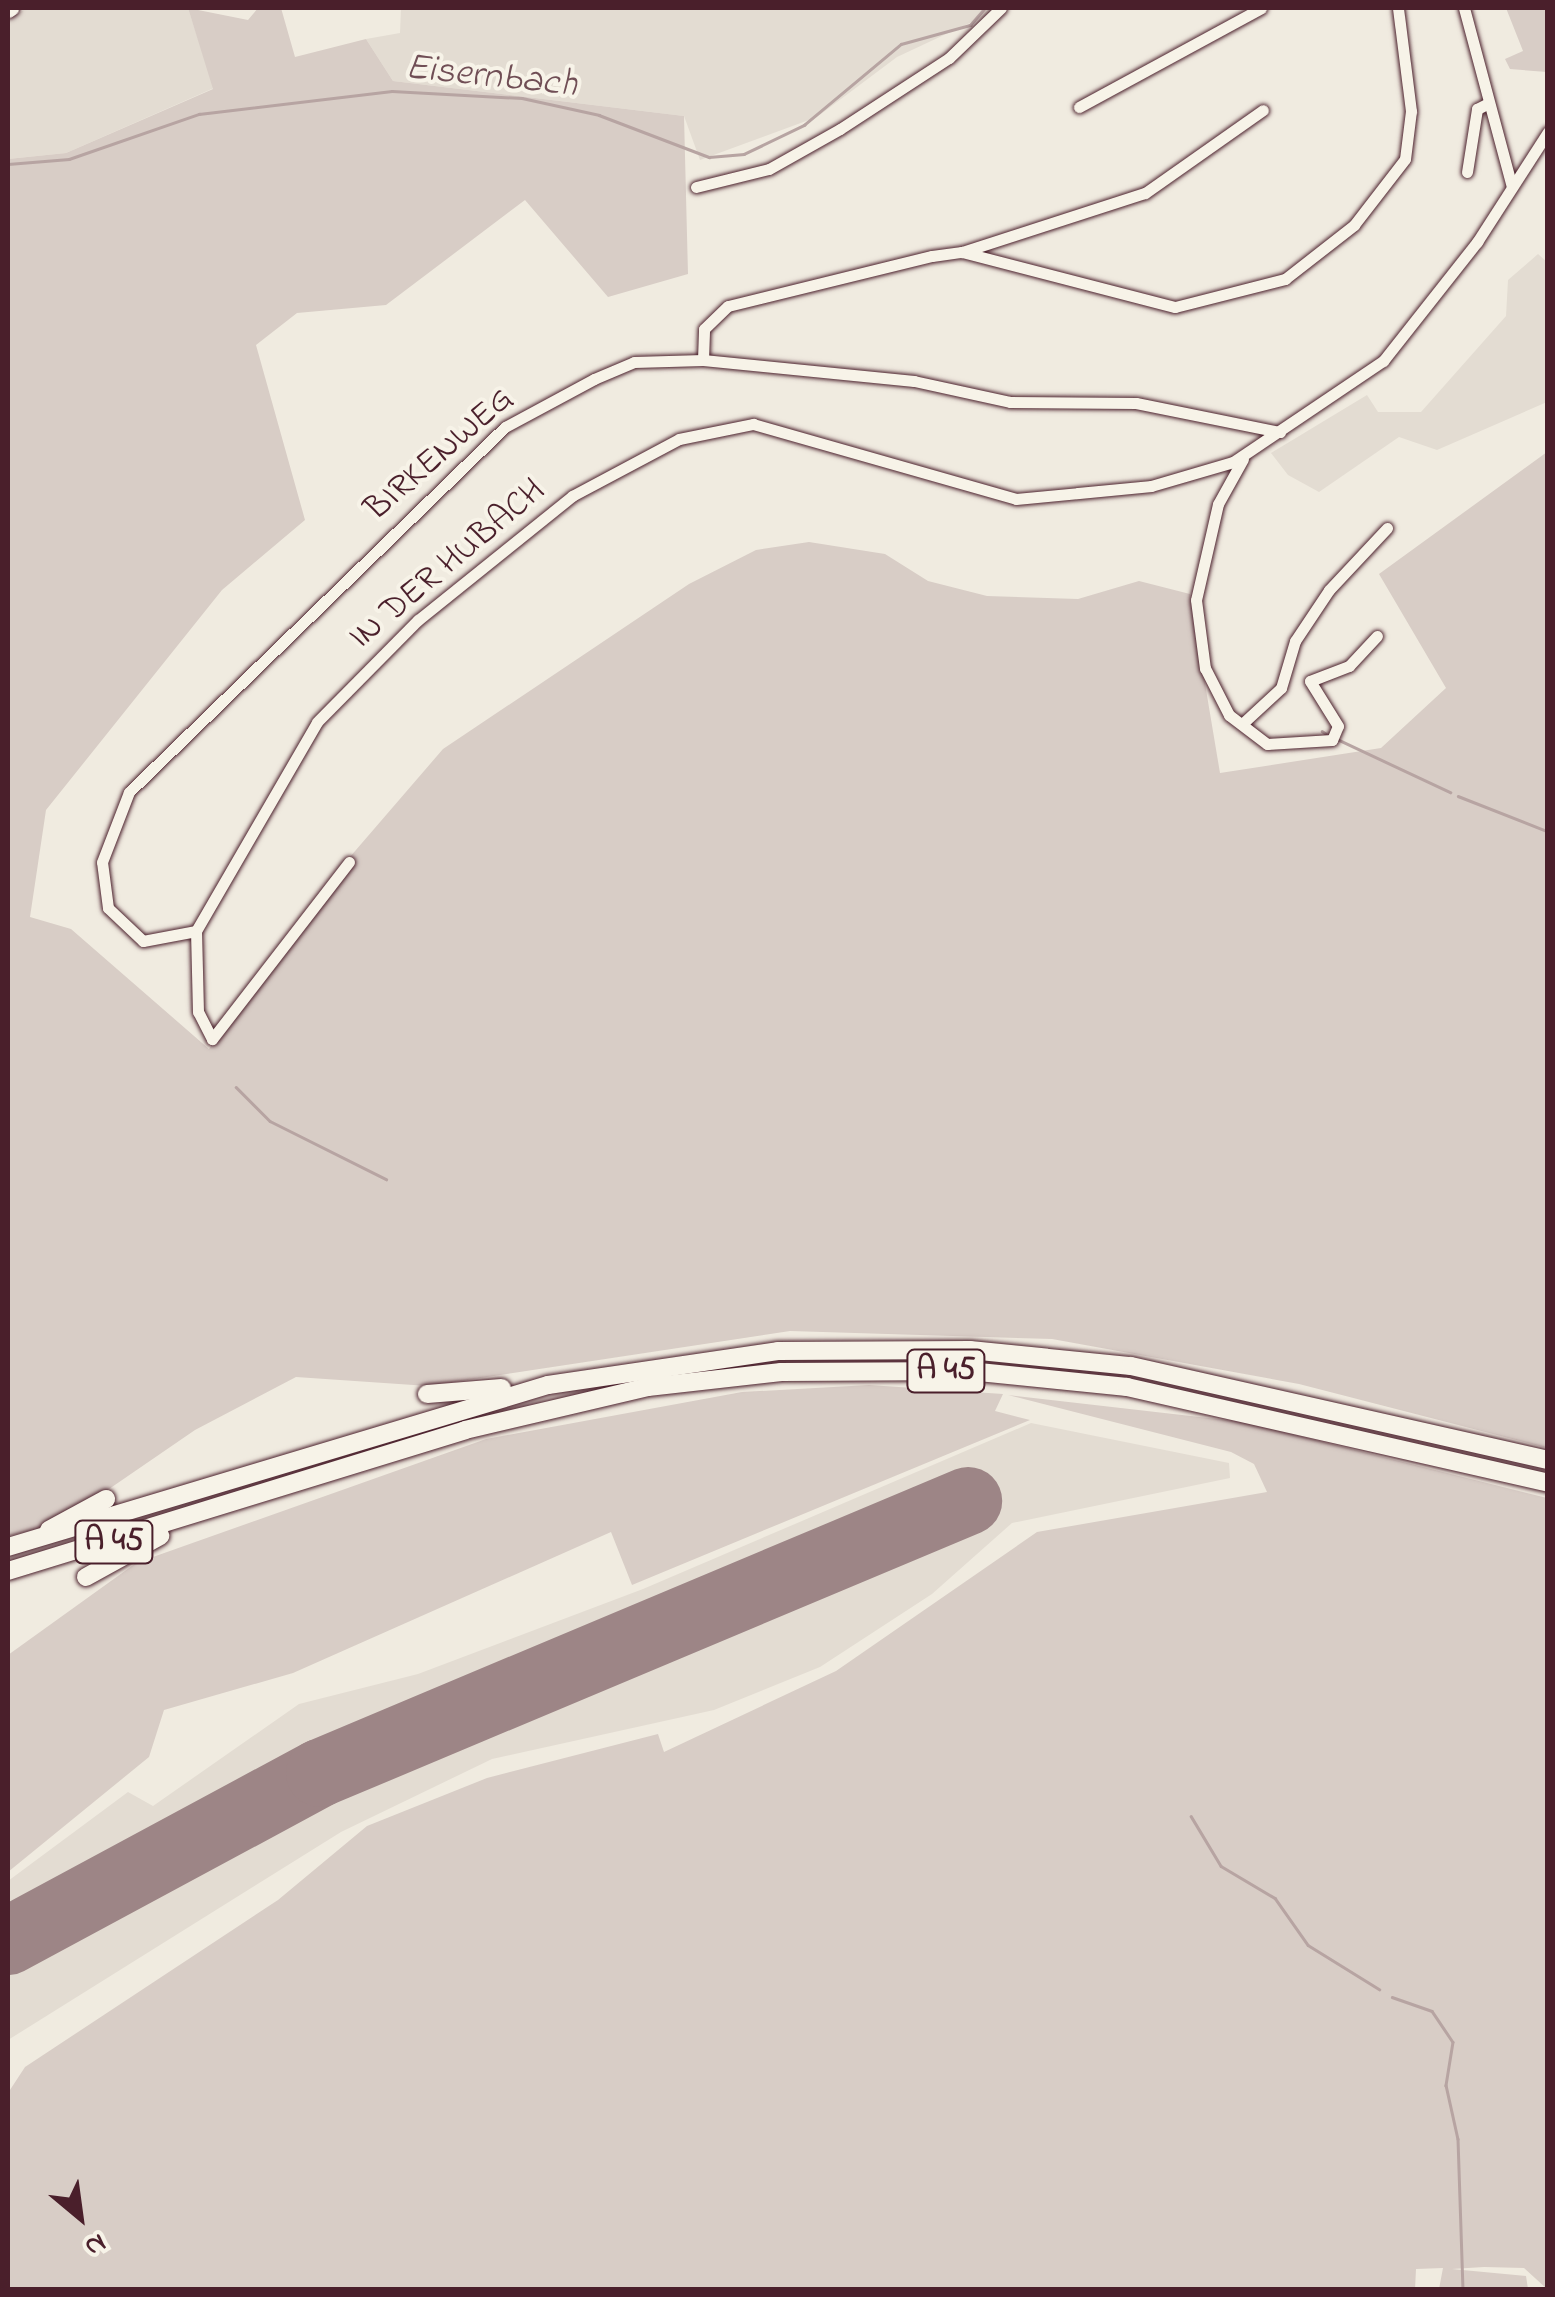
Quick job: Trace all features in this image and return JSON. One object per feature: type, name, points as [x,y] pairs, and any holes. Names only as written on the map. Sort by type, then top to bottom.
[{"type":"highway","name":"A 45","points":[[15,1546],[548,1384],[778,1350],[1004,1352],[1220,1382],[1548,1460]]},
{"type":"highway","name":"A 45","points":[[8,1571],[554,1407],[712,1379],[860,1370],[1127,1387],[1548,1483]]},
{"type":"highway","points":[[427,1394],[548,1384]]},
{"type":"highway","points":[[15,1546],[106,1499]]},
{"type":"highway","points":[[86,1577],[220,1509]]},
{"type":"street","points":[[696,187],[770,169],[840,129],[949,58],[1001,8]]},
{"type":"street","points":[[1080,107],[1261,8]]},
{"type":"street","points":[[962,252],[1175,307],[1286,279],[1354,224],[1405,159],[1411,112],[1398,8]]},
{"type":"street","points":[[1464,8],[1512,187]]},
{"type":"street","points":[[1467,172],[1477,110],[1487,104]]},
{"type":"street","points":[[703,360],[704,328],[728,306],[962,252],[1145,193],[1263,110]]},
{"type":"street","points":[[1378,636],[1349,666],[1310,681],[1338,726],[1332,740],[1267,744],[1242,724],[1205,668],[1196,600],[1218,504],[1242,459],[1382,361],[1512,187],[1548,132]]},
{"type":"street","name":"BIRKENWEG","points":[[196,932],[144,941],[117,924],[104,899],[102,862],[115,824],[156,760],[505,426],[634,362],[703,360],[914,380],[1010,402],[1136,402],[1280,432]]},
{"type":"street","name":"IN DER HUBACH","points":[[196,932],[330,706],[508,541],[680,440],[752,424],[792,429],[1016,499],[1152,486],[1242,459]]},
{"type":"street","points":[[1242,724],[1281,688],[1296,641],[1329,590],[1388,528]]},
{"type":"street","points":[[196,932],[198,1012],[218,1038],[349,862]]},
{"type":"shaded area","points":[[27,8],[188,8],[214,88],[66,153],[8,159],[8,20]]},
{"type":"shaded area","points":[[188,8],[248,20],[258,8],[281,8],[295,57],[366,39],[393,81],[684,116],[688,274],[608,297],[525,200],[386,305],[297,313],[256,345],[305,520],[222,590],[46,810],[30,917],[71,929],[209,1049],[318,894],[443,749],[689,584],[756,550],[809,542],[885,554],[928,581],[987,596],[1078,599],[1139,581],[1190,594],[1220,773],[1381,748],[1446,688],[1379,574],[1547,452],[1547,1448],[1299,1384],[1052,1339],[790,1331],[428,1386],[296,1377],[195,1430],[58,1524],[8,1536],[8,159],[66,153],[213,89]]},
{"type":"shaded area","points":[[401,8],[991,8],[993,12],[897,57],[817,117],[700,160],[684,116],[393,81],[366,39],[400,33]]},
{"type":"shaded area","points":[[1506,8],[1547,8],[1547,72],[1510,69],[1505,59],[1523,51]]},
{"type":"shaded area","points":[[1538,254],[1547,262],[1547,402],[1437,450],[1399,437],[1319,492],[1288,475],[1271,453],[1367,395],[1378,412],[1421,412],[1506,316],[1508,280]]},
{"type":"shaded area","points":[[869,1385],[1003,1394],[995,1411],[1030,1420],[632,1585],[611,1532],[293,1673],[164,1710],[149,1757],[8,1872],[8,1655],[136,1563],[486,1439],[742,1392]]},
{"type":"shaded area","points":[[1008,1395],[1243,1422],[1547,1498],[1547,2289],[1524,2268],[1484,2267],[1452,2269],[1526,2276],[1528,2289],[1439,2289],[1443,2268],[1416,2269],[1415,2290],[8,2290],[8,2093],[25,2067],[278,1900],[367,1826],[487,1778],[658,1734],[664,1752],[836,1671],[1037,1532],[1267,1492],[1254,1464],[1231,1452]]},
{"type":"shaded area","points":[[1031,1423],[1229,1463],[1230,1478],[1012,1523],[932,1594],[820,1667],[714,1710],[492,1759],[341,1832],[8,2040],[8,1881],[128,1792],[153,1806],[299,1704],[418,1674],[643,1589]]},
{"type":"waterway","name":"Eisernbach","points":[[8,164],[69,159],[199,114],[392,91],[522,98],[599,115],[709,157],[744,154],[804,125],[901,44],[970,25],[985,8]]},
{"type":"waterway","points":[[1339,740],[1450,792]]},
{"type":"waterway","points":[[1458,796],[1547,831]]},
{"type":"waterway","points":[[236,1087],[270,1121],[386,1179]]},
{"type":"waterway","points":[[1191,1816],[1221,1866],[1275,1898],[1308,1945],[1379,1989]]},
{"type":"waterway","points":[[1392,1997],[1432,2011],[1453,2042],[1446,2085],[1458,2139],[1463,2290]]},
{"type":"runway","points":[[8,1941],[320,1773],[968,1501]]}]
